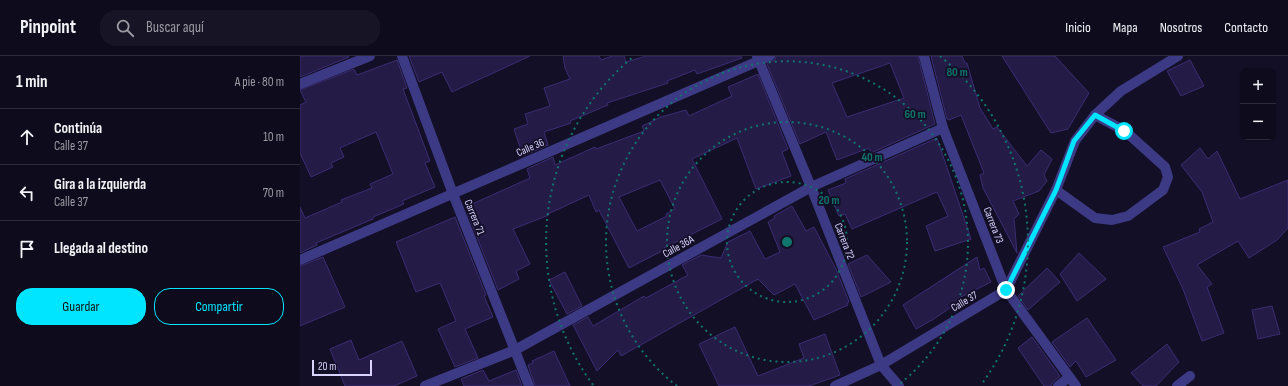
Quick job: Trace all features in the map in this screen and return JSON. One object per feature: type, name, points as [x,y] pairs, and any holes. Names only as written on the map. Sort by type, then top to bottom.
[{"type":"street","points":[[300,84],[370,56]]},
{"type":"street","name":"Carrera 71","points":[[402,56],[453,194],[529,386]]},
{"type":"street","name":"Calle 36","points":[[300,260],[453,194],[757,58],[770,56]]},
{"type":"street","name":"Carrera 73","points":[[924,56],[943,128],[1006,290],[1076,386]]},
{"type":"street","points":[[1006,290],[1056,190],[1074,141],[1095,115],[1121,91],[1178,56]]},
{"type":"street","name":"Carrera 72","points":[[757,58],[811,187],[881,365],[899,386]]},
{"type":"street","points":[[1056,190],[1095,218],[1112,220],[1128,216],[1163,190],[1168,177],[1165,167],[1124,131],[1095,115]]},
{"type":"street","name":"Calle 36A","points":[[425,386],[515,350],[811,187],[943,128]]},
{"type":"street","name":"Calle 37","points":[[835,386],[881,365],[1006,290]]},
{"type":"street","points":[[1177,386],[1190,376]]},
{"type":"street","points":[[1058,386],[1069,377]]},
{"type":"building","points":[[300,56],[348,56],[349,57],[300,77]]},
{"type":"building","points":[[409,56],[530,56],[452,92],[442,72],[419,82]]},
{"type":"building","points":[[563,56],[599,56],[601,60],[612,56],[624,56],[626,62],[646,56],[741,56],[742,58],[697,74],[695,70],[667,81],[668,83],[607,103],[608,105],[570,121],[571,123],[544,132],[548,145],[523,156],[514,129],[528,124],[525,114],[550,106],[544,88],[570,79],[565,68]]},
{"type":"building","points":[[776,56],[918,56],[935,124],[871,153],[869,148],[837,160],[826,132],[800,144],[767,64],[775,60]],"holes":[[[890,63],[904,98],[847,117],[832,83]]]},
{"type":"building","points":[[931,56],[962,56],[965,63],[967,63],[980,108],[993,129],[997,127],[1027,166],[1041,150],[1052,159],[1044,175],[1047,181],[1039,191],[1013,201],[1019,214],[1014,219],[1017,253],[983,188],[980,175],[984,173],[961,115],[949,120],[947,119]]},
{"type":"building","points":[[1002,56],[1055,56],[1089,93],[1068,129],[1051,133]]},
{"type":"building","points":[[397,60],[407,88],[403,89],[430,161],[425,163],[435,187],[402,201],[404,204],[373,217],[373,219],[316,243],[317,245],[300,253],[300,207],[305,218],[342,202],[341,200],[372,188],[370,184],[393,174],[376,132],[340,148],[344,157],[331,163],[333,167],[311,177],[300,153],[300,105],[306,102],[300,90],[354,69],[357,75]]},
{"type":"building","points":[[1190,60],[1204,86],[1181,96],[1167,71]]},
{"type":"building","points":[[758,74],[788,149],[782,152],[791,176],[756,189],[737,138],[692,159],[722,219],[664,248],[666,249],[629,268],[599,210],[596,212],[589,195],[548,214],[549,215],[513,229],[530,264],[516,271],[519,279],[498,290],[467,212],[474,209],[472,204],[530,178],[527,169],[553,157],[555,165],[595,147],[596,149],[644,131],[642,126],[661,117],[686,110],[689,116],[732,96],[728,87]],"holes":[[[660,180],[675,209],[666,214],[667,216],[637,231],[619,197]]]},
{"type":"building","points":[[937,138],[971,239],[935,251],[926,226],[948,216],[937,192],[852,229],[845,214],[839,216],[828,190],[846,183],[845,179]]},
{"type":"building","points":[[1200,148],[1208,159],[1217,151],[1240,199],[1288,180],[1288,228],[1277,240],[1249,258],[1238,241],[1197,265],[1212,284],[1207,287],[1224,333],[1202,341],[1183,289],[1163,247],[1200,232],[1199,229],[1213,222],[1202,192],[1181,165]]},
{"type":"building","points":[[792,206],[806,231],[814,227],[836,269],[849,302],[847,303],[848,305],[814,320],[795,284],[774,295],[758,279],[621,356],[618,350],[597,371],[573,325],[588,317],[593,326],[644,296],[646,298],[688,275],[682,265],[701,255],[721,258],[728,242],[750,231],[765,259],[780,252],[768,222],[775,218],[774,216]]},
{"type":"building","points":[[455,217],[486,295],[484,296],[493,317],[465,329],[478,358],[455,367],[438,329],[456,321],[440,283],[416,292],[396,242]]},
{"type":"building","points":[[1079,253],[1106,279],[1077,301],[1060,274]]},
{"type":"building","points":[[867,255],[891,282],[861,297],[848,264]]},
{"type":"building","points":[[323,257],[345,307],[300,326],[300,266]]},
{"type":"building","points":[[977,257],[980,270],[984,268],[991,282],[957,299],[959,302],[916,329],[903,305]]},
{"type":"building","points":[[1047,268],[1060,282],[1028,310],[1018,296]]},
{"type":"building","points":[[565,272],[582,306],[567,314],[549,280]]},
{"type":"building","points":[[1272,306],[1280,334],[1258,339],[1252,310]]},
{"type":"building","points":[[1087,318],[1116,360],[1086,377],[1076,361],[1070,367],[1052,342]]},
{"type":"building","points":[[735,327],[758,376],[804,358],[799,344],[825,334],[840,375],[809,386],[719,386],[699,344]]},
{"type":"building","points":[[1032,337],[1060,376],[1051,386],[1044,386],[1018,348]]},
{"type":"building","points":[[351,340],[359,360],[402,341],[417,376],[394,386],[345,386],[330,349]]},
{"type":"building","points":[[1167,344],[1179,362],[1156,386],[1143,386],[1131,373]]},
{"type":"building","points":[[554,351],[570,386],[535,386],[528,365],[533,363],[532,361]]},
{"type":"building","points":[[483,370],[489,381],[516,370],[522,386],[464,386],[461,379]]},
{"type":"route","points":[[1006,290],[1056,190],[1074,141],[1095,115],[1124,131]]}]
